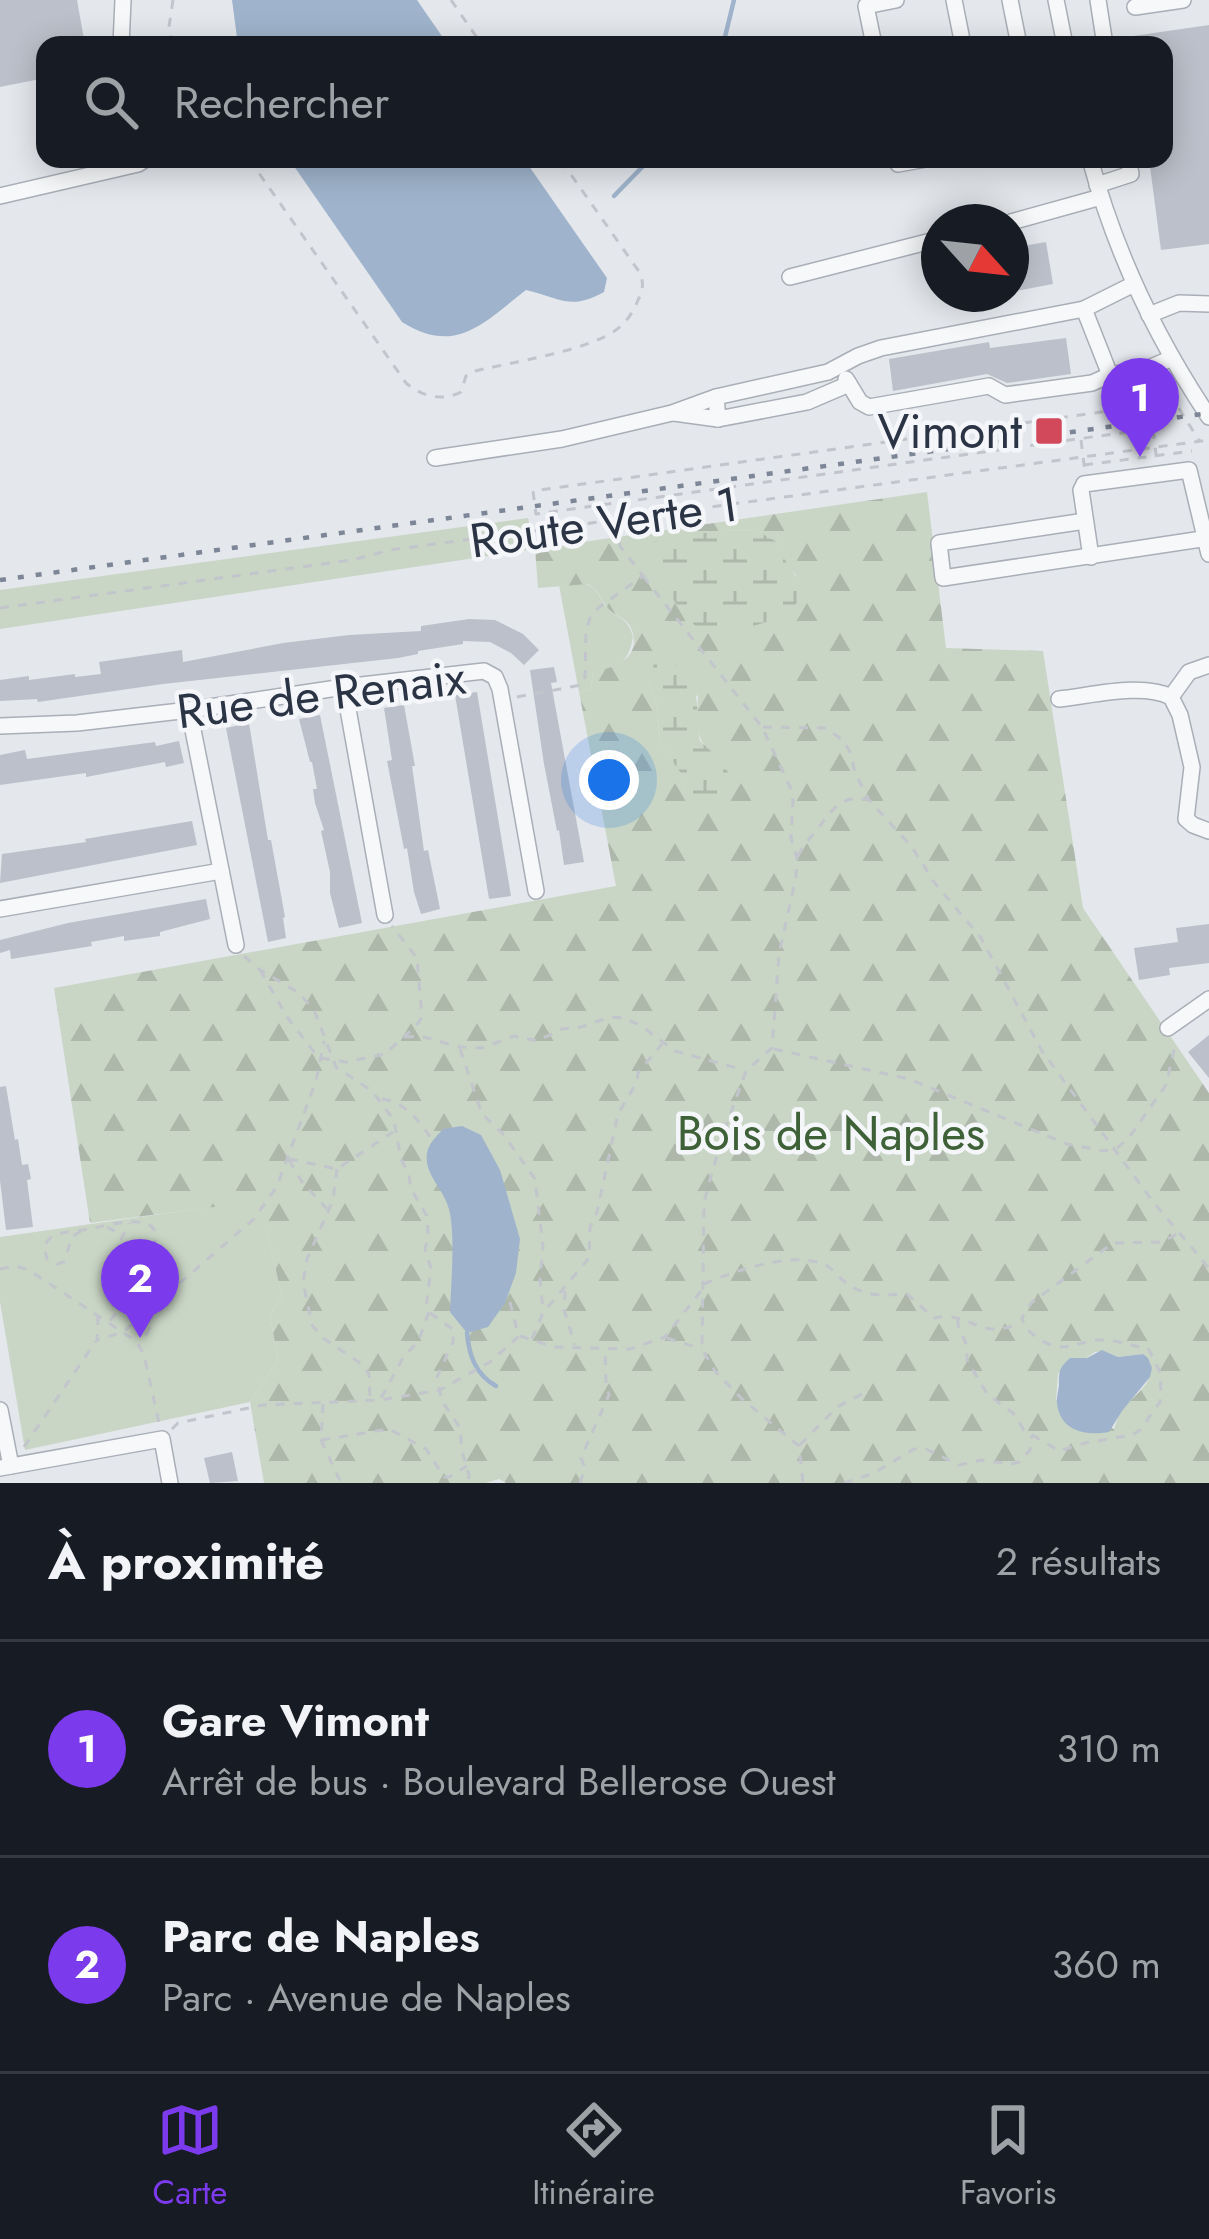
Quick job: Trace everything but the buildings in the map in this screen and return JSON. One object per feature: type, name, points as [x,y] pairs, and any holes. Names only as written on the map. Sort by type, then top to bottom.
[{"type":"street","points":[[121,36],[123,0]]},
{"type":"street","points":[[872,36],[864,3],[896,0]]},
{"type":"street","points":[[954,0],[961,36]]},
{"type":"street","points":[[1010,0],[1017,36]]},
{"type":"street","points":[[1056,0],[1063,36]]},
{"type":"street","points":[[1097,0],[1103,36]]},
{"type":"street","points":[[1135,8],[1184,0]]},
{"type":"street","points":[[0,196],[121,168]]},
{"type":"street","points":[[1093,168],[1134,284],[1172,358],[1204,400],[1209,417]]},
{"type":"street","points":[[1029,216],[1099,191],[1131,174],[1130,168]]},
{"type":"street","points":[[790,277],[921,244]]},
{"type":"street","points":[[435,458],[532,446],[672,413],[716,397],[816,375],[881,348],[1084,309],[1134,284]]},
{"type":"street","points":[[1149,315],[1179,303],[1209,304]]},
{"type":"street","points":[[1084,309],[1110,375]]},
{"type":"street","points":[[839,366],[860,402],[874,407],[988,386],[1005,395],[1093,382],[1172,358]]},
{"type":"street","points":[[672,413],[718,419],[790,406],[849,385]]},
{"type":"street","points":[[716,397],[718,419]]},
{"type":"street","points":[[1085,521],[939,543],[944,582],[1091,557],[1207,544],[1189,470],[1084,484],[1091,557]]},
{"type":"street","points":[[1171,697],[1189,672],[1209,665]]},
{"type":"street","name":"Rue de Renaix","points":[[0,726],[77,723],[488,672],[495,677],[502,699],[536,891]]},
{"type":"street","points":[[344,687],[385,915]]},
{"type":"street","points":[[1059,699],[1148,690],[1171,697],[1192,767],[1186,819],[1209,831]]},
{"type":"street","points":[[189,710],[236,945]]},
{"type":"street","points":[[0,909],[221,872]]},
{"type":"street","points":[[1172,1035],[1209,999]]},
{"type":"street","points":[[0,1410],[5,1467],[162,1439],[170,1483]]},
{"type":"path","points":[[171,36],[173,0]]},
{"type":"path","points":[[452,0],[476,36]]},
{"type":"path","points":[[255,168],[406,383],[422,394],[449,397],[461,392],[471,372],[605,337],[635,307],[642,277],[566,168]]},
{"type":"path","points":[[1164,427],[536,514],[533,491],[1138,407],[1136,396],[1168,392],[1200,442]]},
{"type":"path","points":[[1153,429],[1156,454]]},
{"type":"path","points":[[1081,438],[1083,461],[1192,452],[1193,443]]},
{"type":"path","name":"Route Verte 1","points":[[0,608],[352,560],[383,551],[1083,461],[1209,440]]},
{"type":"path","points":[[614,520],[620,546],[762,727],[794,801],[791,838],[796,877],[779,954],[772,1048],[746,1071],[704,1202],[702,1349],[742,1399],[799,1446],[803,1483]]},
{"type":"path","points":[[511,698],[578,687],[589,662],[587,626],[643,576]]},
{"type":"path","points":[[762,727],[826,728],[844,741],[869,800],[912,847],[934,882],[981,938],[1042,1051],[1209,1268]]},
{"type":"path","points":[[797,858],[837,804],[856,796],[869,800]]},
{"type":"path","points":[[319,1058],[346,1062],[385,1054],[422,1017],[417,958],[385,915]]},
{"type":"path","points":[[236,945],[248,961],[299,993],[314,1010],[331,1058],[380,1099],[394,1120],[411,1190],[428,1216],[424,1250],[431,1268],[427,1308],[454,1330],[437,1377],[442,1400],[460,1428],[468,1483]]},
{"type":"path","points":[[260,969],[287,1017],[319,1058]]},
{"type":"path","points":[[268,974],[271,988]]},
{"type":"path","points":[[405,1037],[482,1048],[517,1036],[537,1041],[562,1029],[623,1018],[675,1052],[746,1071]]},
{"type":"path","points":[[772,1048],[909,1079],[1067,1144],[1104,1151],[1129,1139],[1166,1085],[1172,1035]]},
{"type":"path","points":[[97,1340],[123,1332],[254,1219],[277,1186],[316,1081],[326,1037]]},
{"type":"path","points":[[532,1339],[543,1312],[589,1258],[590,1228],[618,1114],[638,1082],[638,1073],[663,1043]]},
{"type":"path","points":[[460,1048],[482,1114],[535,1179],[543,1246],[543,1312]]},
{"type":"path","points":[[380,1099],[393,1100],[412,1112],[431,1138]]},
{"type":"path","points":[[287,1159],[337,1169],[394,1131]]},
{"type":"path","points":[[287,1159],[328,1210]]},
{"type":"path","points":[[337,1169],[333,1200],[307,1258],[303,1282],[312,1325],[363,1365],[369,1374],[370,1399]]},
{"type":"path","points":[[104,1227],[122,1239],[131,1222]]},
{"type":"path","points":[[80,1231],[70,1241],[64,1262],[47,1258],[43,1251],[57,1235],[131,1222],[153,1227],[152,1250]]},
{"type":"path","points":[[958,1319],[967,1360],[982,1387],[1032,1435],[1059,1451],[1132,1435],[1141,1430],[1160,1402],[1160,1372],[1147,1346],[1101,1340],[1054,1348],[1025,1329],[1024,1312],[1113,1243],[1162,1242],[1179,1234]]},
{"type":"path","points":[[519,1336],[554,1347],[629,1349],[665,1337],[702,1287],[766,1263],[805,1260],[822,1263],[867,1295],[907,1294],[931,1317],[958,1319],[995,1331],[1022,1323]]},
{"type":"path","points":[[0,1269],[29,1270],[137,1342],[162,1439]]},
{"type":"path","points":[[565,1289],[564,1310],[576,1349]]},
{"type":"path","points":[[109,1323],[130,1299],[142,1300],[151,1308]]},
{"type":"path","points":[[510,1302],[519,1336]]},
{"type":"path","points":[[137,1342],[150,1330],[151,1308]]},
{"type":"path","points":[[380,1400],[404,1356],[418,1342],[429,1312]]},
{"type":"path","points":[[5,1467],[97,1340],[98,1316]]},
{"type":"path","points":[[162,1439],[178,1423],[262,1405],[380,1400],[440,1390],[490,1362],[519,1336]]},
{"type":"path","points":[[665,1337],[702,1349]]},
{"type":"path","points":[[580,1483],[584,1468],[580,1458],[610,1395],[605,1349]]},
{"type":"path","points":[[799,1446],[837,1407],[868,1391]]},
{"type":"path","points":[[324,1402],[321,1440],[341,1483]]},
{"type":"path","points":[[321,1440],[389,1430],[426,1449],[443,1477],[466,1466]]},
{"type":"path","points":[[844,1483],[874,1473],[914,1449],[926,1449],[959,1465],[981,1460],[1011,1464],[1030,1450],[1032,1435]]},
{"type":"green space","name":"Bois de Naples","points":[[927,492],[946,648],[1043,651],[1083,908],[1209,1093],[1209,1483],[506,1483],[499,1479],[486,1483],[264,1483],[250,1402],[278,1360],[270,1315],[282,1297],[260,1201],[90,1223],[54,988],[616,886],[579,692],[591,690],[593,670],[626,659],[633,636],[628,623],[609,610],[588,584],[538,588],[535,549]],"holes":[[[723,530],[756,531],[779,543],[782,561],[798,577]],[[649,680],[698,696],[698,732],[709,750],[685,791],[680,771],[660,743]],[[1095,1352],[1118,1357],[1143,1354],[1149,1363],[1149,1378],[1122,1410],[1114,1429],[1056,1400],[1058,1374],[1070,1358],[1086,1358]]]},
{"type":"green space","points":[[528,518],[535,549],[0,629],[0,590]]},
{"type":"green space","points":[[723,530],[757,531],[779,543],[802,589],[794,609],[743,629],[710,633],[697,628],[658,582],[646,553],[652,542]]},
{"type":"green space","points":[[583,582],[626,622],[633,637],[621,663],[593,671],[591,690],[579,692],[559,585]]},
{"type":"green space","points":[[667,659],[693,685],[700,741],[716,756],[731,782],[730,790],[711,804],[685,791],[680,772],[660,743],[649,680],[654,664]]},
{"type":"green space","points":[[260,1200],[282,1297],[270,1315],[278,1360],[250,1402],[25,1450],[0,1302],[0,1237]]},
{"type":"water","points":[[232,0],[417,0],[442,36],[237,36]]},
{"type":"water","points":[[295,168],[530,168],[607,278],[604,292],[582,301],[526,290],[482,324],[454,336],[421,332],[402,322]]},
{"type":"water","points":[[462,1126],[481,1135],[500,1170],[520,1239],[516,1273],[505,1303],[488,1327],[467,1333],[450,1312],[450,1216],[427,1161],[429,1146],[443,1129]]},
{"type":"water","points":[[1102,1350],[1118,1357],[1143,1354],[1152,1368],[1109,1432],[1084,1432],[1069,1426],[1059,1413],[1060,1373],[1070,1358],[1087,1358]]},
{"type":"waterway","points":[[725,36],[734,0]]},
{"type":"waterway","points":[[614,196],[641,168]]},
{"type":"waterway","points":[[467,1333],[474,1363],[496,1386]]},
{"type":"railway","points":[[0,580],[1209,413]]},
{"type":"place","name":"Vimont","points":[[1049,431]]},
{"type":"place","name":"Gare Vimont","points":[[1140,457]]},
{"type":"place","name":"Parc de Naples","points":[[140,1338]]}]
